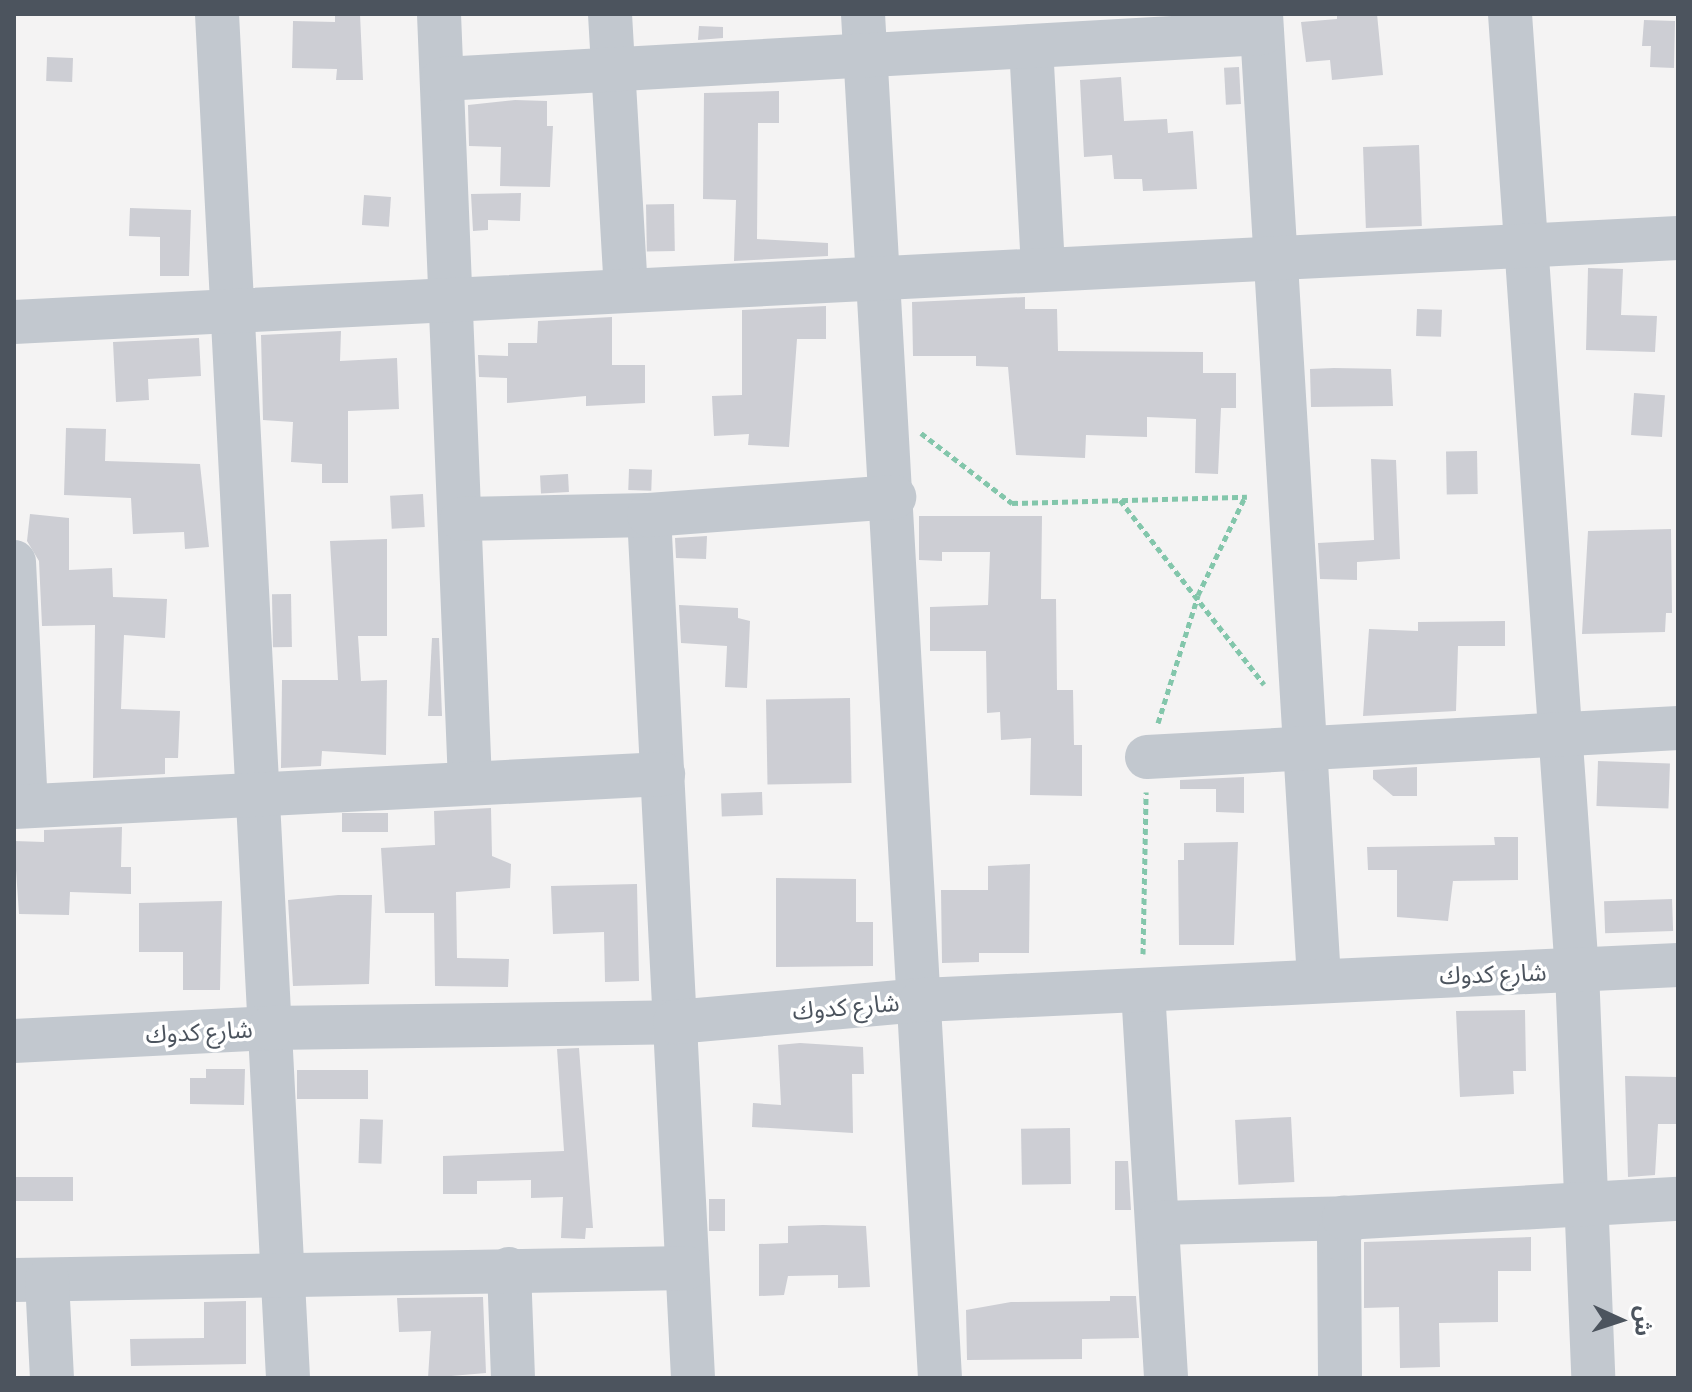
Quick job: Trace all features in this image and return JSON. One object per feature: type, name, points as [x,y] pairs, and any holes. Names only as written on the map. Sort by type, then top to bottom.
[{"type":"street","points":[[217,14],[288,1378]]},
{"type":"street","points":[[439,14],[455,300],[470,783]]},
{"type":"street","points":[[610,14],[626,291]]},
{"type":"street","points":[[1510,14],[1577,971],[1593,1378]]},
{"type":"street","points":[[443,79],[612,70],[864,35],[1031,46],[1098,28],[1261,23],[1319,979]]},
{"type":"street","points":[[864,35],[889,408],[940,1378]]},
{"type":"street","points":[[1031,46],[1043,270]]},
{"type":"street","points":[[14,322],[1678,238]]},
{"type":"street","points":[[462,519],[649,515],[894,497]]},
{"type":"street","points":[[649,515],[693,1378]]},
{"type":"street","points":[[14,562],[20,806],[663,774]]},
{"type":"street","points":[[1147,757],[1678,728]]},
{"type":"street","name":"شارع كدوك","points":[[14,1041],[270,1028],[675,1022],[922,1000],[1319,979],[1678,965]]},
{"type":"street","points":[[1143,990],[1166,1378]]},
{"type":"street","points":[[1159,1223],[1344,1218],[1678,1199]]},
{"type":"street","points":[[1340,1378],[1339,1238],[1344,1218]]},
{"type":"street","points":[[52,1378],[31,1280],[282,1280],[509,1269],[687,1268]]},
{"type":"street","points":[[509,1269],[513,1378]]},
{"type":"path","points":[[889,408],[1012,503],[1290,496]]},
{"type":"path","points":[[1120,500],[1269,691]]},
{"type":"building","points":[[335,14],[360,14],[363,80],[336,80],[337,69],[292,68],[293,21],[335,22]]},
{"type":"building","points":[[1337,14],[1377,14],[1383,75],[1332,80],[1330,60],[1306,62],[1301,22],[1337,19]]},
{"type":"building","points":[[1644,20],[1675,21],[1674,68],[1650,67],[1651,46],[1642,46]]},
{"type":"building","points":[[699,26],[723,27],[723,38],[698,40]]},
{"type":"building","points":[[47,57],[73,58],[72,82],[46,81]]},
{"type":"building","points":[[1239,67],[1241,104],[1226,105],[1224,68]]},
{"type":"building","points":[[1121,77],[1124,121],[1167,119],[1168,133],[1193,131],[1197,189],[1143,191],[1142,179],[1114,179],[1112,155],[1084,157],[1080,80]]},
{"type":"building","points":[[779,91],[779,123],[758,123],[757,239],[828,243],[828,256],[734,261],[736,200],[703,199],[704,93]]},
{"type":"building","points":[[515,100],[547,101],[547,126],[553,126],[550,187],[500,186],[501,147],[469,146],[468,105]]},
{"type":"building","points":[[1419,145],[1422,226],[1366,228],[1363,147]]},
{"type":"building","points":[[521,193],[520,221],[488,220],[488,230],[473,231],[471,194]]},
{"type":"building","points":[[364,195],[391,197],[389,227],[362,225]]},
{"type":"building","points":[[646,204],[674,204],[675,251],[647,251]]},
{"type":"building","points":[[130,208],[191,210],[189,276],[160,276],[160,237],[129,236]]},
{"type":"building","points":[[1588,268],[1623,269],[1621,315],[1657,316],[1655,352],[1586,350]]},
{"type":"building","points":[[1025,297],[1025,309],[1057,309],[1058,351],[1203,352],[1203,373],[1236,373],[1236,408],[1221,408],[1218,474],[1195,473],[1196,419],[1147,417],[1147,437],[1086,435],[1085,458],[1016,455],[1008,367],[976,366],[976,356],[913,356],[912,302]]},
{"type":"building","points":[[826,306],[826,339],[797,339],[789,447],[748,445],[749,434],[714,436],[712,396],[742,395],[742,310]]},
{"type":"building","points":[[1417,309],[1442,310],[1441,337],[1416,336]]},
{"type":"building","points":[[612,317],[612,365],[645,365],[645,403],[586,406],[586,396],[507,403],[507,378],[479,377],[478,355],[508,356],[508,343],[537,343],[538,321]]},
{"type":"building","points":[[341,331],[340,361],[397,358],[399,409],[348,411],[348,483],[322,483],[322,464],[291,462],[293,422],[263,420],[261,335]]},
{"type":"building","points":[[199,338],[201,376],[148,379],[149,400],[116,402],[113,342]]},
{"type":"building","points":[[1310,369],[1391,369],[1393,406],[1311,407]]},
{"type":"building","points":[[1634,393],[1665,395],[1662,437],[1631,435]]},
{"type":"building","points":[[66,428],[106,429],[105,461],[200,464],[209,547],[185,549],[184,532],[133,534],[131,498],[64,495]]},
{"type":"building","points":[[1477,451],[1478,494],[1447,495],[1446,452]]},
{"type":"building","points":[[1371,459],[1396,460],[1400,559],[1357,562],[1357,580],[1320,579],[1318,543],[1374,540]]},
{"type":"building","points":[[629,469],[652,470],[651,491],[628,490]]},
{"type":"building","points":[[568,474],[569,492],[541,493],[540,475]]},
{"type":"building","points":[[423,494],[425,527],[392,529],[390,496]]},
{"type":"building","points":[[30,514],[69,518],[69,570],[112,568],[113,597],[167,599],[165,638],[124,635],[121,709],[180,711],[178,758],[165,758],[165,774],[93,778],[95,625],[42,626],[39,561],[27,541]]},
{"type":"building","points":[[919,516],[1042,516],[1041,599],[1056,599],[1057,690],[1073,690],[1074,745],[1082,745],[1082,796],[1030,795],[1031,738],[1001,740],[1000,712],[987,713],[986,651],[930,651],[930,607],[988,605],[990,552],[942,552],[942,561],[919,560]]},
{"type":"building","points":[[1671,529],[1672,613],[1666,613],[1665,632],[1582,634],[1588,531]]},
{"type":"building","points":[[707,536],[706,559],[676,558],[675,538]]},
{"type":"building","points":[[387,539],[387,636],[358,636],[361,681],[387,680],[386,755],[322,751],[321,766],[281,768],[282,680],[338,680],[330,541]]},
{"type":"building","points":[[272,594],[291,594],[292,647],[273,647]]},
{"type":"building","points":[[679,605],[738,608],[738,618],[750,621],[747,688],[725,687],[727,646],[681,643]]},
{"type":"building","points":[[1505,621],[1505,646],[1458,646],[1456,711],[1363,716],[1369,629],[1418,631],[1418,622]]},
{"type":"building","points":[[432,638],[439,638],[442,716],[428,716]]},
{"type":"building","points":[[850,698],[851,783],[767,784],[766,699]]},
{"type":"building","points":[[1598,761],[1670,764],[1668,808],[1596,806]]},
{"type":"building","points":[[1417,767],[1417,796],[1393,796],[1373,779],[1373,770]]},
{"type":"building","points":[[1244,777],[1244,813],[1216,812],[1216,789],[1180,789],[1180,780]]},
{"type":"building","points":[[762,792],[763,815],[722,816],[721,793]]},
{"type":"building","points":[[491,808],[492,856],[511,864],[510,888],[456,892],[457,958],[509,959],[508,987],[435,986],[434,913],[385,913],[381,848],[435,845],[434,811]]},
{"type":"building","points":[[342,813],[388,813],[388,832],[342,832]]},
{"type":"building","points":[[122,827],[121,867],[131,867],[131,894],[70,892],[69,915],[19,914],[14,841],[44,842],[44,830]]},
{"type":"building","points":[[1494,837],[1518,837],[1518,880],[1453,881],[1448,921],[1397,917],[1397,870],[1368,870],[1367,847],[1495,845]]},
{"type":"building","points":[[1238,842],[1234,945],[1179,945],[1178,860],[1184,860],[1184,843]]},
{"type":"building","points":[[1030,864],[1029,953],[979,953],[979,962],[942,963],[941,890],[988,890],[988,866]]},
{"type":"building","points":[[776,878],[856,879],[856,922],[873,922],[873,966],[776,967]]},
{"type":"building","points":[[637,884],[639,981],[605,982],[604,932],[553,934],[551,886]]},
{"type":"building","points":[[372,895],[369,984],[293,986],[288,900]]},
{"type":"building","points":[[1672,899],[1673,931],[1605,933],[1604,901]]},
{"type":"building","points":[[222,901],[220,990],[183,990],[183,952],[139,952],[139,903]]},
{"type":"building","points":[[1525,1010],[1526,1071],[1513,1071],[1514,1094],[1460,1097],[1456,1011]]},
{"type":"building","points":[[800,1043],[863,1047],[864,1074],[852,1074],[853,1133],[752,1127],[753,1103],[781,1105],[778,1045]]},
{"type":"building","points":[[579,1048],[593,1228],[586,1228],[585,1239],[561,1238],[563,1197],[531,1198],[531,1180],[477,1181],[477,1194],[443,1194],[443,1156],[564,1151],[557,1049]]},
{"type":"building","points":[[206,1069],[245,1069],[244,1105],[190,1104],[190,1078],[206,1078]]},
{"type":"building","points":[[297,1070],[368,1070],[368,1099],[297,1099]]},
{"type":"building","points":[[1625,1076],[1678,1077],[1678,1124],[1658,1124],[1655,1175],[1628,1177]]},
{"type":"building","points":[[1291,1117],[1294,1182],[1238,1185],[1235,1120]]},
{"type":"building","points":[[360,1119],[383,1120],[381,1164],[358,1163]]},
{"type":"building","points":[[1070,1128],[1071,1184],[1022,1185],[1021,1129]]},
{"type":"building","points":[[1115,1161],[1128,1161],[1131,1210],[1115,1210]]},
{"type":"building","points":[[14,1177],[73,1177],[73,1201],[14,1201]]},
{"type":"building","points":[[709,1199],[725,1199],[725,1231],[709,1231]]},
{"type":"building","points":[[788,1226],[866,1226],[870,1287],[838,1288],[838,1275],[788,1276],[784,1295],[759,1296],[759,1244],[788,1243]]},
{"type":"building","points":[[1531,1237],[1531,1271],[1498,1271],[1498,1322],[1439,1323],[1440,1367],[1400,1368],[1399,1307],[1364,1308],[1364,1242]]},
{"type":"building","points":[[1110,1296],[1136,1296],[1139,1338],[1082,1339],[1082,1359],[967,1360],[966,1310],[1011,1302],[1110,1301]]},
{"type":"building","points":[[483,1297],[486,1373],[428,1378],[431,1331],[399,1332],[397,1298]]},
{"type":"building","points":[[246,1301],[246,1364],[131,1366],[130,1339],[204,1338],[204,1302]]}]
